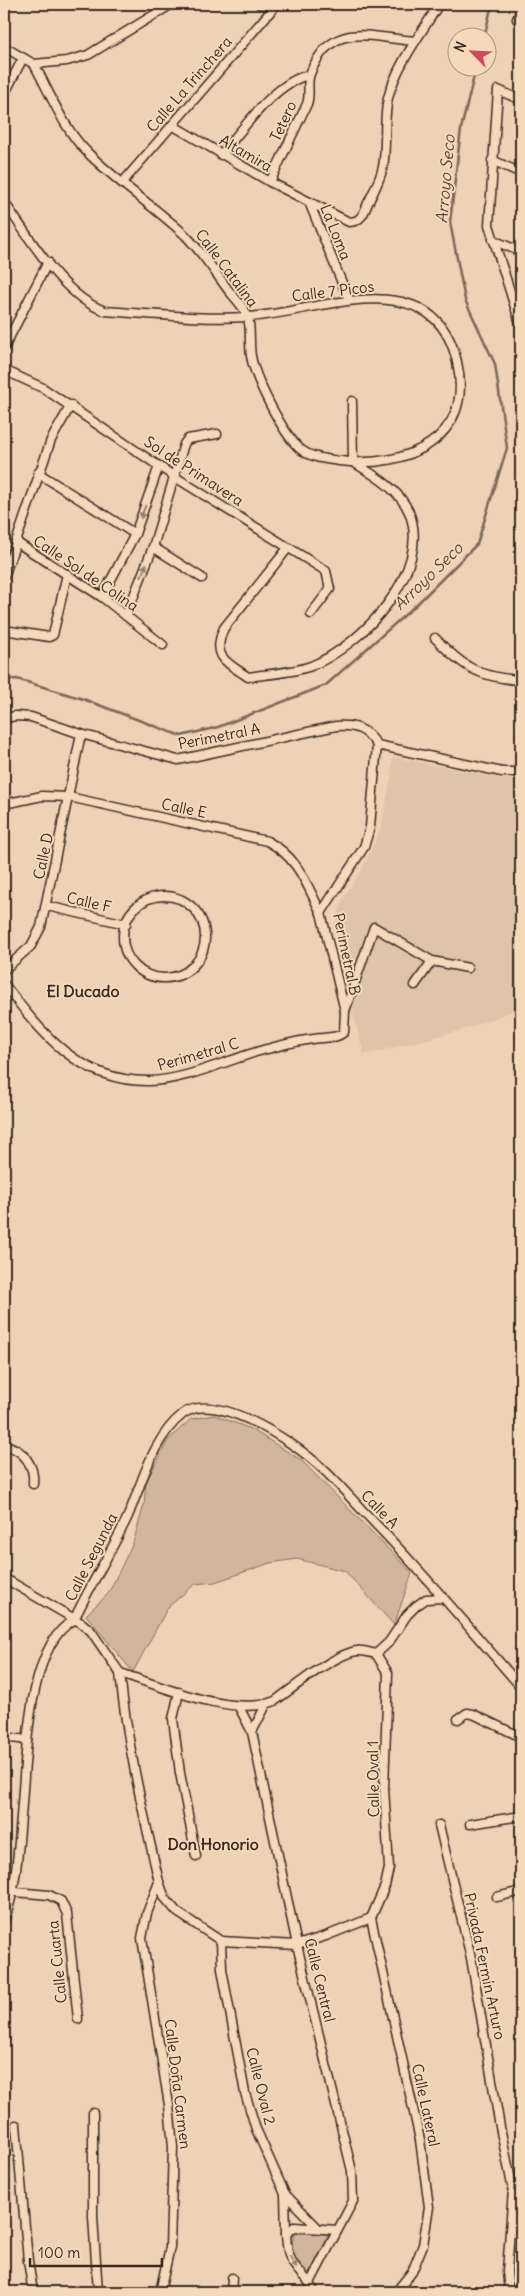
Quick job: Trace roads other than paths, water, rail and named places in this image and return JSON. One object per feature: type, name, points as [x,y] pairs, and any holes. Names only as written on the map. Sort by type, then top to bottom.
[{"type":"street","points":[[4,47],[34,64],[67,61],[88,55],[172,4]]},
{"type":"street","points":[[259,4],[276,5]]},
{"type":"street","points":[[415,41],[439,4]]},
{"type":"street","name":"Calle La Trinchera","points":[[122,183],[276,5]]},
{"type":"street","points":[[519,21],[521,10]]},
{"type":"street","name":"Tetero","points":[[270,182],[309,99],[309,75],[325,46],[343,36],[354,35],[415,41]]},
{"type":"street","name":"Altamira","points":[[172,125],[220,155],[270,182],[349,222],[356,222],[362,218],[379,179],[383,165],[388,98],[415,41]]},
{"type":"street","points":[[4,95],[22,58]]},
{"type":"street","name":"Calle Catalina","points":[[34,64],[69,126],[86,151],[193,243],[248,317],[248,339],[254,367],[267,398],[293,441],[309,455],[354,462]]},
{"type":"street","points":[[220,155],[276,94],[292,81],[309,75]]},
{"type":"street","points":[[521,100],[498,90],[489,210],[492,240],[521,324]]},
{"type":"street","points":[[492,160],[521,173]]},
{"type":"street","name":"Calle 7 Picos","points":[[4,202],[48,262],[77,297],[91,306],[105,311],[248,317],[349,300],[392,300],[415,307],[429,314],[450,339],[461,378],[460,398],[454,418],[445,433],[432,443],[406,456],[354,462]]},
{"type":"street","name":"La Loma","points":[[309,202],[349,300]]},
{"type":"street","points":[[492,240],[521,252]]},
{"type":"street","points":[[4,348],[48,262]]},
{"type":"street","name":"Sol de Primavera","points":[[4,370],[43,388],[159,466],[326,571],[330,589],[311,614]]},
{"type":"street","points":[[288,548],[224,628],[218,640],[220,655],[223,660],[248,677],[310,666],[346,647],[380,614],[397,591],[410,558],[414,539],[409,512],[397,494],[386,484],[354,462],[352,401]]},
{"type":"street","points":[[4,578],[38,473],[51,440],[70,405]]},
{"type":"street","points":[[126,616],[153,548],[186,441],[217,434]]},
{"type":"street","points":[[102,597],[134,534],[159,466]]},
{"type":"street","points":[[38,473],[134,534]]},
{"type":"street","name":"Calle Sol de Colina","points":[[16,542],[102,597],[163,645]]},
{"type":"street","points":[[153,548],[202,578]]},
{"type":"street","points":[[4,630],[49,638],[53,635],[67,574]]},
{"type":"street","points":[[434,638],[458,662],[498,679],[521,680]]},
{"type":"street","name":"Perimetral A","points":[[4,718],[16,716],[31,717],[81,734],[178,760],[336,726],[362,728],[371,735],[376,744]]},
{"type":"street","name":"Calle D","points":[[4,970],[31,946],[41,926],[47,906],[81,734]]},
{"type":"street","points":[[376,744],[502,772],[521,772]]},
{"type":"street","name":"Perimetral B","points":[[344,1032],[345,1011],[321,913],[364,847],[370,827],[376,744]]},
{"type":"street","name":"Calle E","points":[[4,804],[42,796],[69,797],[266,840],[290,856],[298,867],[321,913]]},
{"type":"street","name":"Calle F","points":[[157,898],[175,898],[186,902],[198,916],[205,932],[204,945],[197,961],[183,973],[172,978],[154,976],[138,968],[130,959],[125,948],[123,936],[126,924],[131,913],[140,904],[157,898]]},
{"type":"street","name":"Calle F","points":[[47,906],[126,924]]},
{"type":"street","points":[[345,1011],[374,928],[432,961],[468,968]]},
{"type":"street","points":[[415,985],[432,961]]},
{"type":"street","name":"Perimetral C","points":[[4,984],[47,1037],[70,1057],[96,1071],[120,1078],[150,1081],[194,1072],[251,1053],[308,1038],[339,1037],[344,1032]]},
{"type":"street","name":"Calle A","points":[[183,1414],[199,1409],[222,1411],[256,1422],[282,1437],[315,1462],[443,1598],[521,1687]]},
{"type":"street","name":"Calle Segunda","points":[[4,1920],[14,1891],[27,1740],[40,1664],[54,1636],[65,1624],[74,1620],[128,1516],[139,1485],[160,1442],[183,1414]]},
{"type":"street","points":[[4,1445],[24,1455],[31,1465],[34,1475],[33,1484]]},
{"type":"street","points":[[4,1578],[91,1631],[120,1673],[131,1759],[159,1882],[165,1898],[177,1912],[221,1941],[297,1945],[371,1918]]},
{"type":"street","points":[[120,1673],[179,1692],[239,1707],[266,1705],[353,1651],[365,1651],[376,1654],[389,1642],[407,1615],[416,1606],[426,1599],[443,1598]]},
{"type":"street","name":"Calle Oval 1","points":[[371,1918],[385,1886],[389,1868],[384,1788],[388,1673],[376,1654]]},
{"type":"street","points":[[179,1692],[173,1719],[196,1856]]},
{"type":"street","points":[[252,1732],[266,1705]]},
{"type":"street","name":"Calle Central","points":[[239,1707],[252,1732],[297,1945],[352,2171],[353,2200],[338,2230]]},
{"type":"street","points":[[458,1719],[467,1713],[473,1714],[521,1737]]},
{"type":"street","points":[[4,1737],[27,1740]]},
{"type":"street","points":[[470,1824],[521,1816]]},
{"type":"street","name":"Privada Fermín Arturo","points":[[440,1825],[471,1958],[500,2127],[513,2190],[507,2271],[509,2292]]},
{"type":"street","name":"Calle Doña Carmen","points":[[159,1882],[147,1913],[142,1938],[166,2087],[173,2146],[170,2246],[160,2292]]},
{"type":"street","name":"Calle Cuarta","points":[[4,1891],[49,1895],[60,1902],[67,1914],[78,2019]]},
{"type":"street","points":[[496,1897],[521,1891]]},
{"type":"street","name":"Calle Lateral","points":[[371,1918],[420,2140],[429,2207],[423,2245],[412,2272],[396,2292]]},
{"type":"street","name":"Calle Oval 2","points":[[221,1941],[222,1969],[245,2093],[256,2129],[285,2194],[287,2250],[292,2266],[310,2283]]},
{"type":"street","points":[[93,2113],[93,2217],[98,2292]]},
{"type":"street","points":[[16,2125],[28,2261],[33,2292]]},
{"type":"street","points":[[285,2194],[317,2227]]},
{"type":"street","points":[[286,2234],[294,2227],[317,2227],[338,2230],[310,2283],[314,2292]]},
{"type":"street","points":[[231,2292],[232,2278]]},
{"type":"waterway","name":"Arroyo Seco","points":[[486,28],[492,4]]},
{"type":"waterway","name":"Arroyo Seco","points":[[4,680],[17,679],[83,699],[181,736],[218,727],[326,685],[416,605],[477,544],[507,448],[495,364],[465,300],[450,222],[461,129],[474,78]]},
{"type":"district","name":"El Ducado","points":[[83,991]]},
{"type":"district","name":"Don Honorio","points":[[213,1844]]}]
